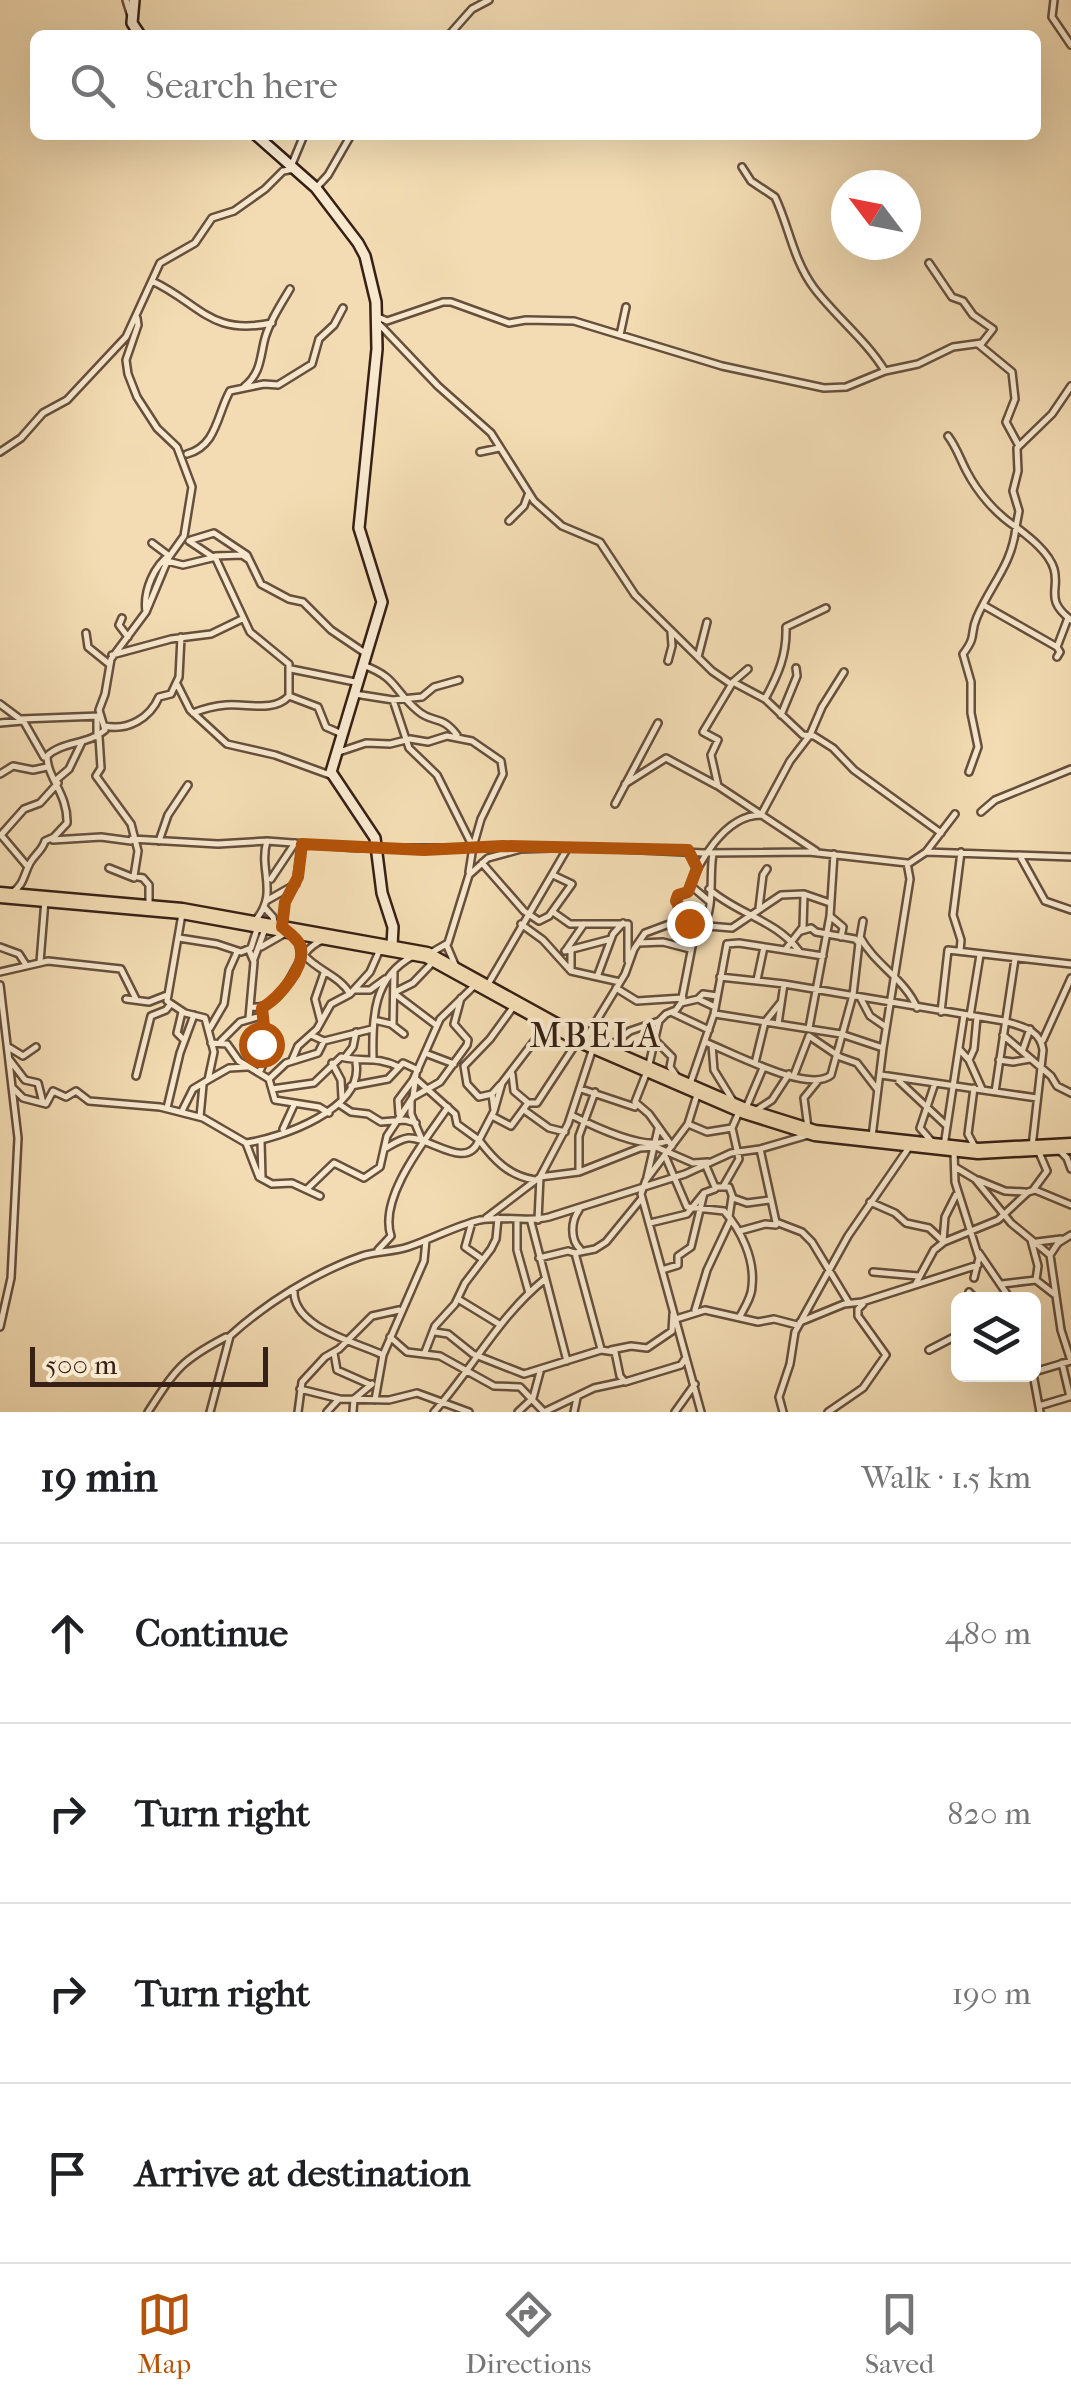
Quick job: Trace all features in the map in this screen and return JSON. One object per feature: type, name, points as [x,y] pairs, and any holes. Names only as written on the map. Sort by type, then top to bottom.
[{"type":"highway","points":[[4,895],[182,911],[428,955],[591,1044],[743,1110],[812,1132],[978,1151],[1063,1147]]},
{"type":"street","points":[[130,0],[136,30]]},
{"type":"street","points":[[454,30],[488,0]]},
{"type":"street","points":[[1054,0],[1052,17],[1071,44]]},
{"type":"street","points":[[262,140],[316,188],[365,256],[378,320],[360,528],[382,602],[333,776]]},
{"type":"street","points":[[295,166],[303,140]]},
{"type":"street","points":[[316,188],[328,176],[348,140]]},
{"type":"street","points":[[0,452],[21,438],[43,413],[67,400],[126,337],[158,265],[195,243],[212,218],[243,205],[283,171],[295,166]]},
{"type":"street","points":[[742,167],[751,181],[774,197],[778,215],[790,229],[793,250],[815,290],[885,371]]},
{"type":"street","points":[[378,320],[387,322],[448,302],[508,323],[568,320],[722,366],[824,388],[851,385],[954,348],[978,344],[993,329],[973,315],[964,301],[952,297],[929,264]]},
{"type":"street","points":[[152,281],[219,323],[248,327],[272,323]]},
{"type":"street","points":[[244,387],[257,373],[264,341],[290,289]]},
{"type":"street","points":[[620,335],[626,307]]},
{"type":"street","points":[[187,454],[199,450],[218,428],[228,393],[244,387],[278,385],[312,364],[319,339],[334,325],[343,308]]},
{"type":"street","points":[[137,318],[126,360],[128,374],[137,397],[158,428],[178,447],[191,480],[184,541]]},
{"type":"street","points":[[378,320],[438,386],[491,433],[528,495],[562,526],[600,542],[635,594],[712,671],[765,699],[803,735],[833,748],[854,770],[941,833]]},
{"type":"street","points":[[978,344],[1012,372],[1015,399],[1006,422],[1019,446]]},
{"type":"street","points":[[969,772],[978,748],[971,712],[971,682],[963,654],[974,641],[978,615],[1014,548],[1019,511],[1013,491],[1019,446],[1052,414],[1071,386]]},
{"type":"street","points":[[948,436],[960,452],[967,472],[998,515],[1016,526],[1048,558],[1055,573],[1052,593],[1069,619],[1057,648]]},
{"type":"street","points":[[480,452],[499,448]]},
{"type":"street","points":[[509,521],[524,506],[528,495]]},
{"type":"street","points":[[136,877],[138,851],[132,829],[126,814],[96,776],[101,768],[99,716],[112,655],[146,612],[169,556],[184,541],[215,534],[237,546],[249,559],[257,580],[289,600],[303,602],[331,630],[367,654]]},
{"type":"street","points":[[172,536],[213,556],[254,638],[291,668],[392,700],[422,697],[434,687],[459,680]]},
{"type":"street","points":[[152,543],[182,565],[234,554],[249,559]]},
{"type":"street","points":[[985,606],[1057,648],[1057,656]]},
{"type":"street","points":[[765,699],[782,665],[786,627],[826,608]]},
{"type":"street","points":[[122,618],[119,625],[128,637]]},
{"type":"street","points":[[112,655],[181,637],[211,634],[242,619]]},
{"type":"street","points":[[698,656],[707,622]]},
{"type":"street","points":[[668,660],[671,632]]},
{"type":"street","points":[[86,634],[86,644],[109,664]]},
{"type":"street","points":[[181,637],[177,684],[180,697],[193,713],[230,746],[275,755],[333,776],[370,827],[378,848],[382,893],[393,927],[387,946],[352,992],[331,1004],[311,1035],[296,1048],[292,1060]]},
{"type":"street","points":[[363,666],[388,675],[422,715],[446,721],[460,738]]},
{"type":"street","points":[[193,713],[224,705],[268,706],[286,700],[291,668]]},
{"type":"street","points":[[781,715],[797,676],[796,668]]},
{"type":"street","points":[[718,786],[710,755],[718,740],[703,732],[732,683],[748,669]]},
{"type":"street","points":[[761,815],[844,672]]},
{"type":"street","points":[[105,726],[125,727],[145,716],[159,697],[171,694],[177,684]]},
{"type":"street","points":[[289,696],[318,707],[326,727],[342,734]]},
{"type":"street","points":[[392,700],[412,752],[437,775],[473,848]]},
{"type":"street","points":[[0,704],[22,720],[57,781],[68,820],[66,826],[45,841],[28,867],[24,882],[4,895]]},
{"type":"street","points":[[0,722],[99,716]]},
{"type":"street","points":[[99,716],[105,726]]},
{"type":"street","points":[[615,804],[658,723]]},
{"type":"street","points":[[0,774],[12,766],[33,770],[47,764],[54,750],[98,736],[105,726]]},
{"type":"street","points":[[336,755],[344,748],[360,744],[424,742],[444,736],[476,744],[503,763],[503,774],[481,819],[448,942],[457,969]]},
{"type":"street","points":[[28,867],[0,835],[20,812],[40,802],[70,769],[82,741]]},
{"type":"street","points":[[625,784],[666,758],[718,786],[818,853]]},
{"type":"street","points":[[981,812],[995,800],[1071,769]]},
{"type":"street","points":[[159,841],[168,815],[188,785]]},
{"type":"street","points":[[50,839],[268,841],[378,848],[569,847],[818,853],[908,864],[926,852],[955,814]]},
{"type":"street","points":[[676,921],[676,897],[686,894],[697,868],[725,832],[747,816],[761,815]]},
{"type":"street","points":[[268,841],[264,860],[270,879]]},
{"type":"street","points":[[249,1018],[254,958],[266,926],[270,879],[298,843]]},
{"type":"street","points":[[179,938],[219,944],[237,952],[249,950],[294,886],[298,843]]},
{"type":"street","points":[[399,1116],[398,1100],[428,1055],[436,1024],[462,996],[484,984],[569,847]]},
{"type":"street","points":[[488,848],[500,854]]},
{"type":"street","points":[[469,875],[482,863],[521,849]]},
{"type":"street","points":[[688,850],[697,868]]},
{"type":"street","points":[[694,927],[708,919],[711,852]]},
{"type":"street","points":[[926,852],[1071,857]]},
{"type":"street","points":[[960,852],[953,916],[961,940],[960,951]]},
{"type":"street","points":[[824,954],[833,936],[830,903],[834,854]]},
{"type":"street","points":[[1020,856],[1045,901],[1071,910]]},
{"type":"street","points":[[482,863],[527,914],[542,921],[572,884],[553,875]]},
{"type":"street","points":[[872,1140],[910,879],[908,864]]},
{"type":"street","points":[[109,868],[143,878],[149,884],[149,908]]},
{"type":"street","points":[[767,869],[763,876],[768,902]]},
{"type":"street","points":[[24,882],[40,897],[40,962]]},
{"type":"street","points":[[690,885],[710,902]]},
{"type":"street","points":[[265,904],[294,886]]},
{"type":"street","points":[[758,908],[764,886]]},
{"type":"street","points":[[709,888],[772,926],[798,952]]},
{"type":"street","points":[[278,893],[287,897]]},
{"type":"street","points":[[484,1220],[538,1179],[560,1142],[581,1089],[591,1044],[645,932],[676,921],[694,927],[732,928],[778,896],[804,894],[830,903]]},
{"type":"street","points":[[785,950],[801,931],[804,894]]},
{"type":"street","points":[[260,948],[277,936],[266,926],[265,904]]},
{"type":"street","points":[[492,1094],[493,1113],[509,1126],[526,1107],[537,1103],[565,1065],[591,1044],[673,1013],[682,1000],[694,927],[678,907]]},
{"type":"street","points":[[182,911],[167,995],[170,1005],[205,1018],[210,1030],[214,1054],[200,1117]]},
{"type":"street","points":[[553,912],[566,923],[629,926],[629,965]]},
{"type":"street","points":[[743,1110],[772,1100],[791,1075],[810,1031],[824,954],[843,927],[830,916]]},
{"type":"street","points":[[709,1043],[760,1067],[812,1082],[831,1076],[856,996],[863,921]]},
{"type":"street","points":[[597,977],[611,940],[624,923]]},
{"type":"street","points":[[522,924],[571,971],[618,985],[638,1000],[698,999],[715,1010],[841,1034],[883,1048]]},
{"type":"street","points":[[560,958],[584,924]]},
{"type":"street","points":[[266,926],[352,992]]},
{"type":"street","points":[[801,931],[812,928],[833,936],[859,939],[910,993],[916,1008]]},
{"type":"street","points":[[212,1043],[223,1042],[239,1022],[262,1012],[279,997],[302,954],[316,942],[340,938]]},
{"type":"street","points":[[568,948],[611,940]]},
{"type":"street","points":[[372,1058],[379,990],[406,960],[428,955],[448,942]]},
{"type":"street","points":[[637,943],[664,942],[690,949]]},
{"type":"street","points":[[743,1110],[714,1070],[709,1043],[727,944],[824,954]]},
{"type":"street","points":[[572,957],[583,946]]},
{"type":"street","points":[[0,947],[18,954],[26,965]]},
{"type":"street","points":[[568,948],[571,971]]},
{"type":"street","points":[[758,980],[761,949]]},
{"type":"street","points":[[249,950],[254,958]]},
{"type":"street","points":[[941,1012],[948,950],[1071,964]]},
{"type":"street","points":[[210,1030],[222,1008],[229,970],[237,952]]},
{"type":"street","points":[[945,1148],[959,1049],[970,1016],[980,954]]},
{"type":"street","points":[[395,993],[413,984],[428,955]]},
{"type":"street","points":[[995,1092],[1015,959]]},
{"type":"street","points":[[0,972],[40,962],[75,962],[123,970],[136,999]]},
{"type":"street","points":[[393,1025],[394,971]]},
{"type":"street","points":[[320,1022],[315,999],[324,972]]},
{"type":"street","points":[[720,977],[784,984],[1004,1022],[1030,1029],[1042,1042]]},
{"type":"street","points":[[352,992],[370,990],[379,980],[388,978]]},
{"type":"street","points":[[916,1285],[928,1258],[943,1242],[1003,1215],[1047,1171],[1035,1149],[1042,1042],[1071,978]]},
{"type":"street","points":[[778,1024],[784,984]]},
{"type":"street","points":[[0,985],[18,1138],[11,1278],[0,1326]]},
{"type":"street","points":[[395,993],[436,1024]]},
{"type":"street","points":[[698,999],[703,994],[717,996]]},
{"type":"street","points":[[126,999],[153,1002],[167,995]]},
{"type":"street","points":[[436,1095],[440,1082],[468,1042],[454,1024],[462,996]]},
{"type":"street","points":[[856,996],[870,1016],[886,1028]]},
{"type":"street","points":[[638,1108],[636,1099],[648,1069],[663,998]]},
{"type":"street","points":[[153,1002],[159,1011]]},
{"type":"street","points":[[136,1076],[153,1002]]},
{"type":"street","points":[[650,1223],[687,1214],[704,1194],[723,1188],[739,1162],[732,1128],[760,1067],[764,1020],[781,1002]]},
{"type":"street","points":[[516,1003],[464,1066],[470,1090],[479,1097],[492,1094],[538,1036],[540,1028],[535,1016]]},
{"type":"street","points":[[151,1016],[170,1005]]},
{"type":"street","points":[[250,1007],[262,1012]]},
{"type":"street","points":[[182,1012],[177,1033],[185,1040]]},
{"type":"street","points":[[259,1072],[266,1058],[260,1047],[262,1012]]},
{"type":"street","points":[[673,1013],[709,1030]]},
{"type":"street","points":[[164,1107],[194,1015]]},
{"type":"street","points":[[969,1060],[974,1049],[970,1016]]},
{"type":"street","points":[[374,1020],[393,1025],[404,1034]]},
{"type":"street","points":[[311,1035],[324,1041],[372,1029]]},
{"type":"street","points":[[1022,1049],[1030,1029]]},
{"type":"street","points":[[210,1030],[234,1056],[270,1078]]},
{"type":"street","points":[[810,1031],[837,1053],[859,1064],[877,1090]]},
{"type":"street","points":[[272,1089],[314,1083],[332,1063],[345,1057],[353,1047],[356,1032]]},
{"type":"street","points":[[1002,1033],[1058,1087],[1071,1093]]},
{"type":"street","points":[[655,1040],[672,1057],[671,1069],[690,1087]]},
{"type":"street","points":[[324,1041],[318,1053],[292,1060],[270,1078],[275,1100],[320,1107],[329,1113]]},
{"type":"street","points":[[644,1183],[688,1124],[690,1087],[709,1043]]},
{"type":"street","points":[[8,1046],[20,1056],[36,1047]]},
{"type":"street","points":[[959,1049],[969,1060],[978,1089],[968,1134],[978,1151]]},
{"type":"street","points":[[428,1055],[454,1064]]},
{"type":"street","points":[[345,1057],[356,1062],[372,1058],[399,1067]]},
{"type":"street","points":[[9,1059],[24,1080],[38,1083],[43,1103]]},
{"type":"street","points":[[998,1060],[1030,1060]]},
{"type":"street","points":[[12,1086],[23,1098],[43,1103],[48,1103],[53,1090],[66,1097],[76,1092],[90,1101],[164,1107],[200,1117],[246,1144],[261,1142],[329,1113],[352,1084],[356,1062]]},
{"type":"street","points":[[332,1063],[341,1082],[340,1102]]},
{"type":"street","points":[[341,1082],[388,1079],[404,1063],[418,1071],[427,1088],[456,1114],[457,1124],[478,1140],[498,1165],[522,1178],[579,1172],[640,1148],[656,1146]]},
{"type":"street","points":[[181,1112],[190,1092],[205,1082],[229,1068],[250,1067]]},
{"type":"street","points":[[418,1071],[410,1110],[423,1141]]},
{"type":"street","points":[[512,1071],[514,1091],[526,1107],[549,1128],[565,1132]]},
{"type":"street","points":[[880,1075],[1037,1098]]},
{"type":"street","points":[[897,1078],[947,1126]]},
{"type":"street","points":[[306,1189],[334,1163],[366,1177],[381,1166],[386,1139],[399,1116],[411,1100],[440,1082]]},
{"type":"street","points":[[148,1412],[168,1376],[196,1351],[230,1336],[295,1289],[346,1262],[375,1252],[393,1251],[472,1222],[498,1218],[534,1221],[581,1208],[644,1183],[672,1178],[739,1152],[774,1146],[812,1132],[805,1122],[804,1098],[812,1082]]},
{"type":"street","points":[[386,1148],[408,1138],[446,1152],[464,1154],[475,1149],[493,1113],[502,1083]]},
{"type":"street","points":[[934,1083],[920,1131],[945,1148],[954,1167],[978,1252],[974,1278]]},
{"type":"street","points":[[172,1088],[190,1092]]},
{"type":"street","points":[[581,1089],[649,1114],[668,1149],[672,1178],[687,1207],[722,1210],[740,1231],[753,1280],[740,1316]]},
{"type":"street","points":[[579,1172],[578,1146],[594,1092]]},
{"type":"street","points":[[340,1102],[352,1112],[385,1122],[399,1140]]},
{"type":"street","points":[[279,1133],[294,1105]]},
{"type":"street","points":[[375,1252],[392,1236],[388,1225],[411,1156],[448,1107]]},
{"type":"street","points":[[571,1115],[668,1149],[694,1163],[708,1164]]},
{"type":"street","points":[[385,1122],[399,1116]]},
{"type":"street","points":[[385,1122],[399,1116],[416,1123]]},
{"type":"street","points":[[774,1122],[774,1146]]},
{"type":"street","points":[[688,1124],[707,1132],[732,1128]]},
{"type":"street","points":[[658,1126],[642,1198],[701,1412]]},
{"type":"street","points":[[261,1142],[262,1179]]},
{"type":"street","points":[[560,1142],[578,1146]]},
{"type":"street","points":[[246,1144],[262,1179],[272,1184],[288,1182],[320,1196]]},
{"type":"street","points":[[784,1412],[779,1397],[799,1323],[870,1202],[912,1144]]},
{"type":"street","points":[[1063,1147],[1071,1169]]},
{"type":"street","points":[[760,1149],[772,1221]]},
{"type":"street","points":[[708,1164],[732,1197],[748,1203],[771,1199]]},
{"type":"street","points":[[954,1167],[1005,1191],[1030,1191],[1071,1205]]},
{"type":"street","points":[[538,1179],[534,1221],[539,1258],[567,1362]]},
{"type":"street","points":[[975,1179],[1003,1215],[1050,1255],[1061,1330],[1071,1361],[1041,1371]]},
{"type":"street","points":[[943,1242],[945,1218],[958,1192]]},
{"type":"street","points":[[662,1270],[678,1265],[678,1256],[691,1248],[704,1194]]},
{"type":"street","points":[[695,1310],[707,1270],[725,1238],[732,1197]]},
{"type":"street","points":[[539,1258],[595,1249],[606,1242],[642,1198]]},
{"type":"street","points":[[870,1202],[895,1212],[906,1223],[929,1228],[943,1242]]},
{"type":"street","points":[[581,1208],[572,1222],[574,1241],[601,1350]]},
{"type":"street","points":[[425,1352],[436,1332],[435,1326],[458,1299],[465,1282],[496,1239],[498,1218]]},
{"type":"street","points":[[517,1219],[517,1250],[530,1293]]},
{"type":"street","points":[[740,1231],[772,1221],[806,1236],[886,1355],[863,1388],[828,1412]]},
{"type":"street","points":[[472,1222],[465,1247],[483,1259]]},
{"type":"street","points":[[1033,1241],[1068,1237]]},
{"type":"street","points":[[1050,1255],[1068,1237]]},
{"type":"street","points":[[374,1400],[383,1355],[424,1261],[426,1240]]},
{"type":"street","points":[[1033,1241],[1038,1266],[1036,1280]]},
{"type":"street","points":[[978,1252],[1006,1292]]},
{"type":"street","points":[[676,1319],[695,1310],[758,1322],[774,1319],[799,1323],[978,1266]]},
{"type":"street","points":[[872,1272],[930,1280]]},
{"type":"street","points":[[439,1407],[500,1324],[545,1279]]},
{"type":"street","points":[[1002,1284],[1036,1280],[1056,1296]]},
{"type":"street","points":[[295,1289],[293,1297],[299,1310],[328,1333],[383,1355]]},
{"type":"street","points":[[458,1299],[500,1324]]},
{"type":"street","points":[[858,1316],[858,1310],[870,1299]]},
{"type":"street","points":[[298,1412],[305,1378],[326,1356],[348,1341],[372,1316],[402,1309]]},
{"type":"street","points":[[520,1386],[530,1375],[601,1350],[647,1348],[672,1330],[673,1311]]},
{"type":"street","points":[[436,1332],[448,1334],[468,1351],[530,1375]]},
{"type":"street","points":[[210,1412],[230,1336]]},
{"type":"street","points":[[390,1337],[407,1352],[425,1352],[494,1386],[520,1386],[544,1412],[594,1388],[681,1365],[686,1356]]},
{"type":"street","points":[[929,1350],[951,1338]]},
{"type":"street","points":[[611,1350],[622,1382]]},
{"type":"street","points":[[334,1353],[337,1370],[371,1385]]},
{"type":"street","points":[[1034,1382],[1039,1409],[1070,1396],[1062,1364]]},
{"type":"street","points":[[518,1412],[533,1398],[542,1370]]},
{"type":"street","points":[[353,1412],[354,1399],[377,1377]]},
{"type":"street","points":[[675,1412],[695,1384]]},
{"type":"street","points":[[300,1389],[340,1399],[374,1400],[389,1400],[411,1392],[439,1407],[469,1412]]},
{"type":"street","points":[[574,1412],[577,1398]]},
{"type":"street","points":[[327,1412],[340,1399]]},
{"type":"district","name":"MBELA","points":[[596,1035]]},
{"type":"route","points":[[261,1044],[262,1008],[279,997],[302,958],[299,944],[282,927],[285,902],[298,877],[302,844],[424,850],[503,846],[688,850],[697,868],[688,892],[678,895],[676,901],[689,923]]}]
